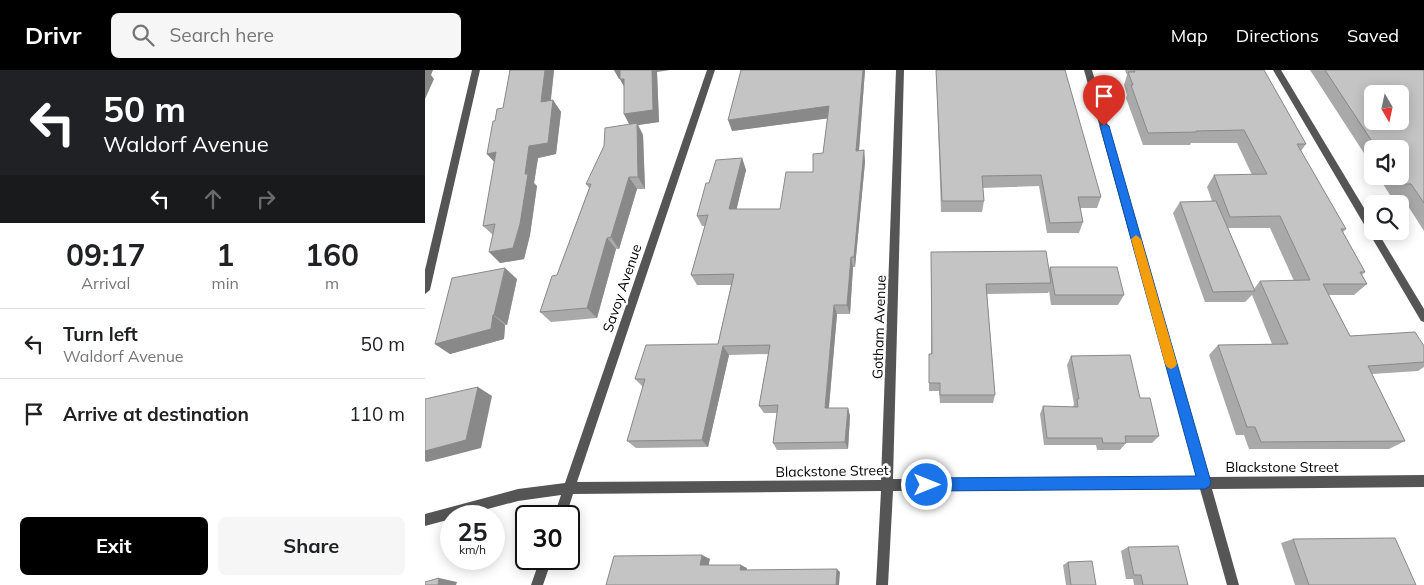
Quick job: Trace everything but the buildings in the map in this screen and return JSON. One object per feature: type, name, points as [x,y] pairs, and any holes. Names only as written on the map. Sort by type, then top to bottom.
[{"type":"street","points":[[425,290],[476,70]]},
{"type":"street","name":"Savoy Avenue","points":[[565,505],[711,70]]},
{"type":"street","name":"Gotham Avenue","points":[[882,585],[901,70]]},
{"type":"street","points":[[1088,70],[1233,585]]},
{"type":"street","points":[[1277,70],[1424,318]]},
{"type":"street","name":"Blackstone Street","points":[[425,520],[518,495],[570,488],[1424,481]]},
{"type":"street","points":[[537,585],[542,570]]},
{"type":"slow traffic","points":[[1136,239],[1171,364]]},
{"type":"route","points":[[927,485],[1205,482],[1104,126]]}]
